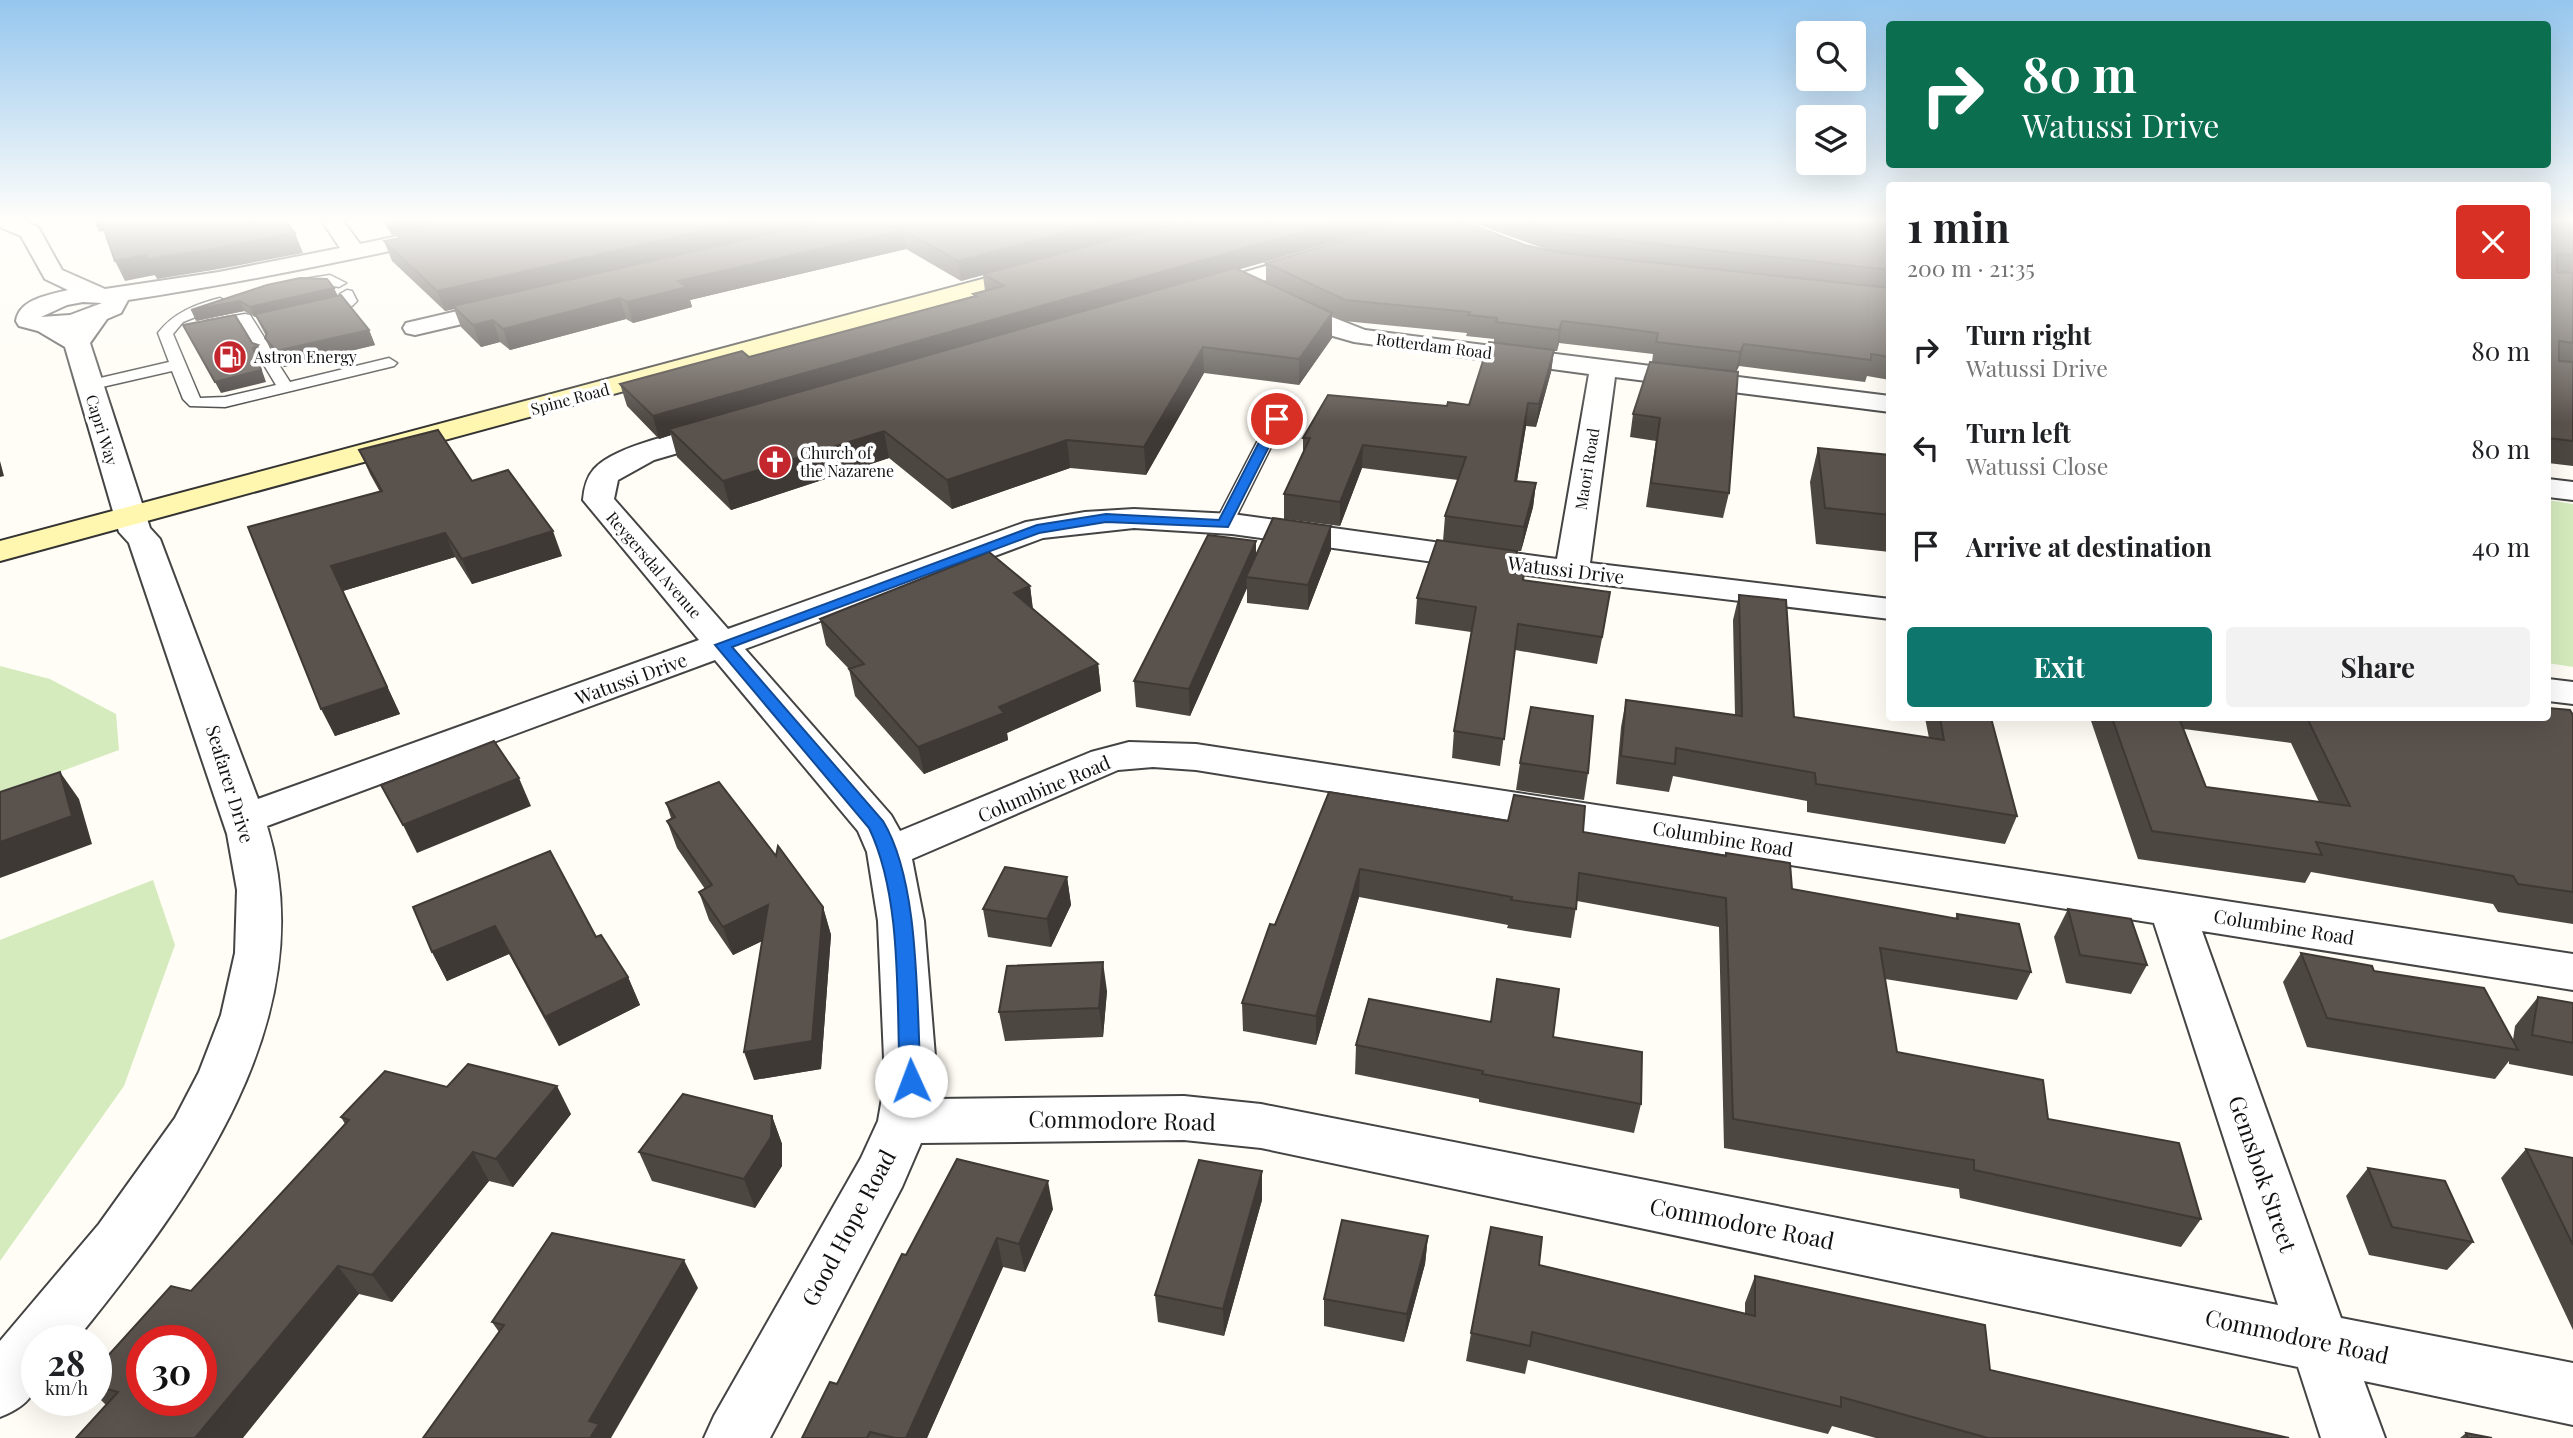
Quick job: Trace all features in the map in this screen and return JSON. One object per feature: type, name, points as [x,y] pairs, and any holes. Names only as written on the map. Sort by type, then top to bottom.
[{"type":"main road","name":"Spine Road","points":[[0,551],[977,288]]},
{"type":"street","points":[[36,317],[47,288]]},
{"type":"street","points":[[77,288],[103,303]]},
{"type":"street","points":[[0,325],[36,317],[61,300],[103,303],[171,288]]},
{"type":"street","points":[[207,288],[228,291],[237,288]]},
{"type":"street","points":[[1185,297],[1214,288]]},
{"type":"street","name":"Rotterdam Road","points":[[1252,288],[1335,329],[1363,337],[1886,403]]},
{"type":"street","points":[[416,329],[538,299]]},
{"type":"street","points":[[36,317],[77,343],[103,303]]},
{"type":"street","name":"Capri Way","points":[[77,343],[130,516]]},
{"type":"street","name":"Maori Road","points":[[1572,571],[1603,368]]},
{"type":"street","name":"Reygersdal Avenue","points":[[722,645],[598,500],[605,475],[618,466],[650,453],[743,425]]},
{"type":"street","points":[[2551,488],[2573,491]]},
{"type":"street","name":"Seafarer Drive","points":[[52,1325],[101,1267],[170,1171],[208,1109],[242,1029],[258,958],[259,891],[245,819],[144,539],[135,532],[130,516]]},
{"type":"street","name":"Watussi Drive","points":[[245,819],[1037,529],[1106,518],[1156,518],[1223,525],[1886,609]]},
{"type":"street","name":"Good Hope Road","points":[[722,645],[876,825],[889,852],[901,920],[911,1081],[904,1121],[883,1170],[736,1438]]},
{"type":"street","points":[[2551,690],[2573,693]]},
{"type":"street","name":"Columbine Road","points":[[889,852],[979,816],[1074,772],[1129,755],[1153,754],[1223,761],[2573,972]]},
{"type":"street","name":"Gemsbok Street","points":[[2172,910],[2353,1438]]},
{"type":"street","name":"Commodore Road","points":[[904,1121],[1184,1118],[1261,1126],[2573,1394]]},
{"type":"street","name":"Seafarer Drive","points":[[0,1387],[21,1362]]},
{"type":"lane","points":[[298,315],[347,303],[350,301],[344,288]]},
{"type":"lane","points":[[165,334],[178,319],[228,291]]},
{"type":"lane","points":[[165,334],[247,318],[257,324],[267,355],[286,388]]},
{"type":"lane","points":[[165,334],[191,399],[196,403],[225,402],[389,363]]},
{"type":"lane","points":[[89,385],[178,365]]},
{"type":"lane","points":[[1223,525],[1277,419]]},
{"type":"green space","points":[[2551,500],[2573,504],[2573,667],[2551,663]]},
{"type":"green space","points":[[0,666],[50,679],[116,714],[119,750],[0,794]]},
{"type":"green space","points":[[153,880],[175,945],[124,1086],[0,1261],[0,940]]},
{"type":"building","points":[[258,288],[334,288],[250,307],[240,301],[191,310]]},
{"type":"building","points":[[532,288],[683,288],[627,302],[620,298],[503,329],[493,320],[473,325],[453,306]]},
{"type":"building","points":[[996,288],[1104,288],[653,416],[620,384],[742,351],[749,357],[976,296],[973,294]]},
{"type":"building","points":[[1164,288],[1278,288],[1332,313],[1299,359],[1203,347],[1144,447],[1067,440],[947,480],[884,431],[723,481],[669,429]]},
{"type":"building","points":[[1320,288],[1886,288],[1886,356],[1871,354],[1871,360],[1744,344],[1740,352],[1656,342],[1658,333],[1562,321],[1559,330],[1496,322],[1497,318],[1468,315],[1470,312],[1345,300]]},
{"type":"building","points":[[2551,288],[2573,288],[2573,343],[2559,341],[2559,361],[2573,362],[2573,441],[2551,438]]},
{"type":"building","points":[[341,295],[369,330],[276,351],[265,338],[267,333],[255,314]]},
{"type":"building","points":[[235,315],[252,343],[258,345],[253,348],[261,370],[215,382],[183,325]]},
{"type":"building","points":[[1489,342],[1554,350],[1539,404],[1528,403],[1515,481],[1536,483],[1524,527],[1445,516],[1466,457],[1363,445],[1340,502],[1284,494],[1310,438],[1303,438],[1328,395],[1447,406],[1448,402],[1469,405]]},
{"type":"building","points":[[1650,362],[1738,372],[1729,493],[1651,483],[1660,418],[1633,414]]},
{"type":"building","points":[[438,430],[472,481],[508,470],[553,531],[462,559],[445,533],[331,566],[387,687],[321,709],[248,527],[382,491],[359,450]]},
{"type":"building","points":[[1818,448],[1886,455],[1886,515],[1825,508]]},
{"type":"building","points":[[1273,518],[1331,526],[1308,585],[1246,577]]},
{"type":"building","points":[[1208,535],[1256,541],[1189,689],[1134,681]]},
{"type":"building","points":[[1437,540],[1517,551],[1512,573],[1524,574],[1523,580],[1610,592],[1602,637],[1518,624],[1504,739],[1454,731],[1476,607],[1417,598]]},
{"type":"building","points":[[989,552],[1030,586],[1014,593],[1098,664],[999,707],[1004,713],[918,747],[849,669],[864,664],[820,619]]},
{"type":"building","points":[[1739,595],[1786,600],[1794,717],[1944,740],[1941,721],[1992,721],[2017,816],[1816,784],[1815,773],[1676,748],[1675,764],[1621,756],[1626,700],[1742,716]]},
{"type":"building","points":[[1531,707],[1593,716],[1588,773],[1520,763]]},
{"type":"building","points":[[2551,708],[2570,710],[2573,715],[2573,892],[2518,884],[2513,876],[2316,842],[2322,855],[2152,831],[2113,721],[2180,721],[2206,787],[2350,806],[2308,721],[2551,721]]},
{"type":"building","points":[[494,741],[519,778],[403,825],[381,785]]},
{"type":"building","points":[[60,772],[72,816],[0,842],[0,792]]},
{"type":"building","points":[[719,782],[776,856],[778,846],[823,907],[812,1041],[744,1052],[768,905],[723,927],[699,892],[712,885],[667,821],[675,817],[666,803]]},
{"type":"building","points":[[1329,792],[1508,821],[1514,795],[1585,806],[1583,832],[1726,856],[1726,853],[1790,863],[1792,889],[1958,919],[1957,914],[2019,924],[2031,972],[1880,948],[1897,1052],[2043,1080],[2048,1119],[2179,1143],[2201,1219],[1974,1170],[1974,1160],[1733,1119],[1726,898],[1579,873],[1576,909],[1511,900],[1512,897],[1360,869],[1316,1016],[1242,1003],[1270,924],[1275,925]]},
{"type":"building","points":[[550,851],[596,937],[601,935],[628,977],[545,1017],[495,926],[432,952],[413,907]]},
{"type":"building","points":[[1005,867],[1067,877],[1047,919],[983,909]]},
{"type":"building","points":[[2068,909],[2131,919],[2147,965],[2080,955]]},
{"type":"building","points":[[2301,953],[2372,966],[2374,971],[2484,988],[2518,1050],[2327,1018]]},
{"type":"building","points":[[1103,962],[1099,1008],[999,1012],[1007,966]]},
{"type":"building","points":[[1497,979],[1559,989],[1553,1037],[1642,1052],[1641,1104],[1482,1074],[1483,1071],[1356,1045],[1369,999],[1491,1022]]},
{"type":"building","points":[[2538,997],[2573,1003],[2573,1043],[2532,1035]]},
{"type":"building","points":[[468,1064],[557,1086],[496,1159],[473,1152],[372,1275],[338,1266],[217,1412],[217,1325],[136,1325],[171,1286],[191,1291],[349,1120],[341,1117],[385,1071],[447,1087]]},
{"type":"building","points":[[683,1094],[772,1116],[771,1137],[744,1179],[639,1152]]},
{"type":"building","points":[[2526,1149],[2573,1158],[2573,1245]]},
{"type":"building","points":[[957,1159],[1048,1181],[1019,1244],[997,1238],[906,1438],[870,1432],[867,1438],[802,1438],[830,1382],[837,1384],[902,1254],[906,1255]]},
{"type":"building","points":[[1199,1160],[1262,1171],[1223,1309],[1155,1295]]},
{"type":"building","points":[[2368,1168],[2445,1181],[2473,1242],[2392,1227]]},
{"type":"building","points":[[1342,1220],[1428,1236],[1407,1314],[1324,1299]]},
{"type":"building","points":[[1491,1227],[1542,1237],[1539,1265],[1755,1316],[1755,1276],[1985,1325],[1990,1370],[2289,1438],[1988,1438],[1841,1397],[1841,1407],[1532,1332],[1530,1346],[1471,1333]]},
{"type":"building","points":[[552,1233],[684,1260],[589,1421],[599,1424],[590,1438],[423,1438],[504,1325],[492,1322]]},
{"type":"building","points":[[126,1336],[126,1416],[213,1416],[195,1438],[76,1438],[96,1416],[112,1416],[112,1399],[118,1392],[112,1390],[112,1351]]},
{"type":"building","points":[[2466,1433],[2492,1438],[2468,1438]]},
{"type":"place","name":"Astron Energy","points":[[230,357]]},
{"type":"place","name":"Church of the Nazarene","points":[[775,462]]},
{"type":"route","points":[[911,1081],[901,920],[889,852],[876,825],[722,645],[1037,529],[1106,518],[1156,518],[1223,525],[1277,419]]}]
